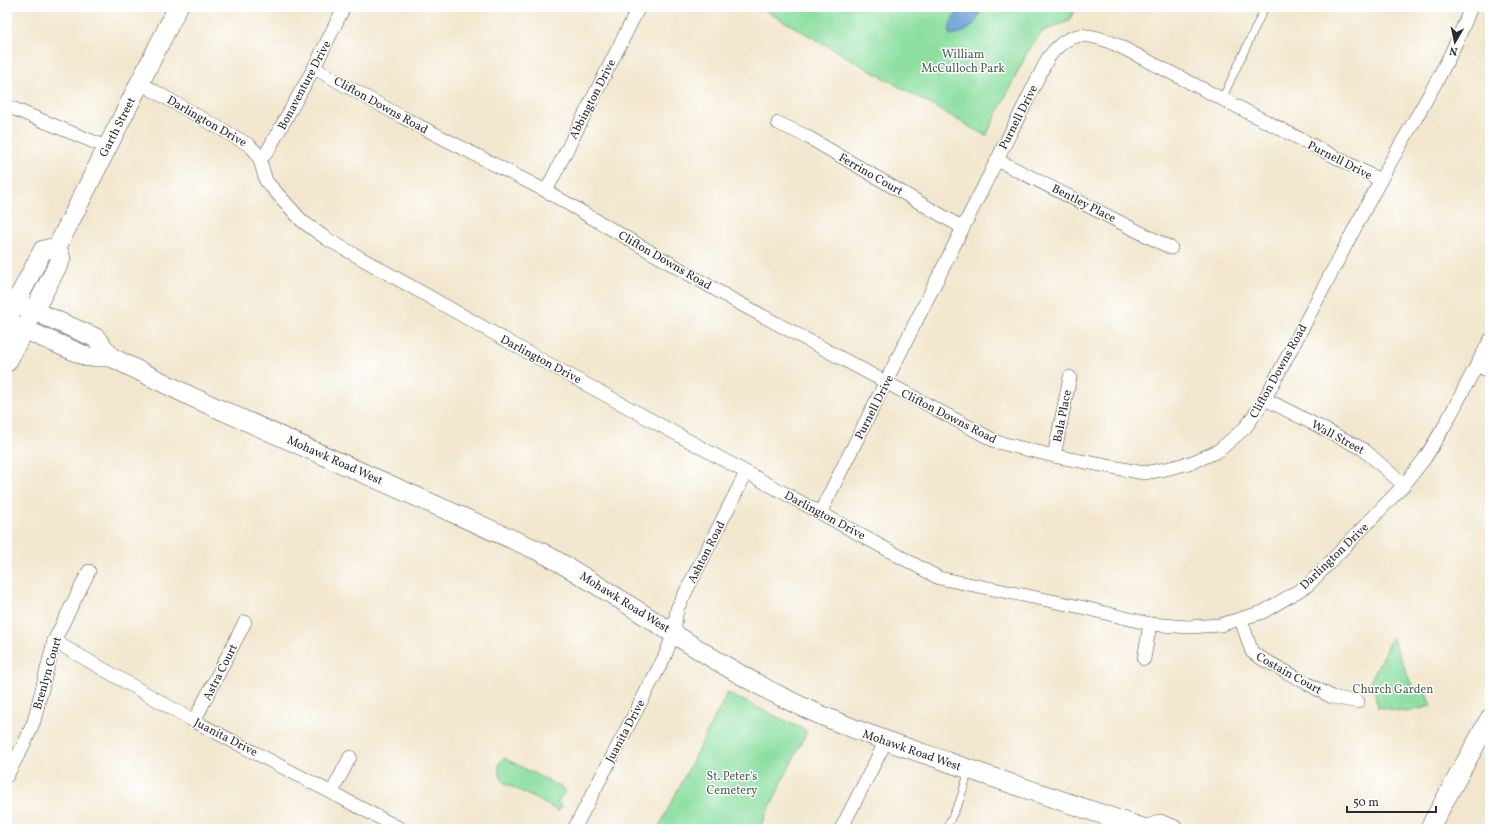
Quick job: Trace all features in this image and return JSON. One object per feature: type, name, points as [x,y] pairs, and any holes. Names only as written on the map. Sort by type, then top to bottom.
[{"type":"main road","name":"Garth Street","points":[[7,362],[61,259],[57,247],[106,147],[178,7]]},
{"type":"main road","points":[[7,321],[11,301],[43,250],[57,247]]},
{"type":"main road","name":"Mohawk Road West","points":[[11,301],[96,338],[111,357],[192,397],[541,552],[574,570],[785,699],[814,713],[886,741],[1147,829],[1160,824],[1173,829]]},
{"type":"main road","name":"Mohawk Road West","points":[[7,321],[24,330],[88,357],[111,357]]},
{"type":"main road","points":[[1429,829],[1490,718]]},
{"type":"street","name":"Bonaventure Drive","points":[[260,160],[268,152],[314,68],[344,7]]},
{"type":"street","name":"Abbington Drive","points":[[546,191],[639,7]]},
{"type":"street","name":"Clifton Downs Road","points":[[314,68],[402,117],[546,191],[735,301],[997,442],[1054,456],[1144,472],[1193,462],[1218,451],[1245,428],[1265,399],[1380,180],[1445,67],[1461,35],[1471,7]]},
{"type":"street","name":"Purnell Drive","points":[[820,511],[886,383],[1048,58],[1059,45],[1074,37],[1096,36],[1107,40],[1380,180]]},
{"type":"street","name":"Darlington Drive","points":[[140,82],[239,138],[256,152],[266,181],[313,231],[390,276],[662,424],[746,473],[820,511],[939,578],[1081,606],[1150,624],[1188,627],[1220,625],[1241,620],[1263,612],[1308,585],[1404,485],[1433,445],[1490,340]]},
{"type":"street","points":[[7,106],[106,147]]},
{"type":"street","name":"Ferrino Court","points":[[778,123],[806,136],[963,228]]},
{"type":"street","name":"Bentley Place","points":[[997,160],[1171,248]]},
{"type":"street","points":[[1477,365],[1490,372]]},
{"type":"street","name":"Bala Place","points":[[1054,456],[1070,377]]},
{"type":"street","name":"Wall Street","points":[[1265,399],[1363,449],[1404,485]]},
{"type":"street","name":"Ashton Road","points":[[674,632],[678,609],[746,473]]},
{"type":"street","name":"Brenlyn Court","points":[[7,776],[34,721],[54,641],[89,571]]},
{"type":"street","name":"Costain Court","points":[[1241,620],[1252,652],[1332,697],[1358,702]]},
{"type":"street","name":"Astra Court","points":[[194,721],[245,622]]},
{"type":"street","points":[[1144,659],[1150,624]]},
{"type":"street","name":"Juanita Drive","points":[[574,829],[657,672],[674,632]]},
{"type":"street","name":"Juanita Drive","points":[[54,641],[194,721],[401,829]]},
{"type":"street","points":[[841,829],[886,741]]},
{"type":"street","points":[[332,792],[350,757]]},
{"type":"lane","points":[[1222,99],[1266,7]]},
{"type":"lane","points":[[946,829],[960,800],[970,769]]},
{"type":"green space","name":"William McCulloch Park","points":[[759,7],[1076,7],[1069,21],[1043,31],[1028,51],[986,136]]},
{"type":"green space","name":"Church Garden","points":[[1392,637],[1415,693],[1424,689],[1431,706],[1407,712],[1377,707],[1375,692],[1368,686]]},
{"type":"green space","name":"St. Peter's Cemetery","points":[[727,693],[807,731],[759,829],[658,829]]},
{"type":"green space","points":[[504,758],[566,790],[557,803],[561,806],[559,811],[505,783],[499,770],[501,761]]},
{"type":"water","points":[[970,8],[981,10],[979,16],[970,28],[950,35],[950,25],[954,17],[961,11]]}]
